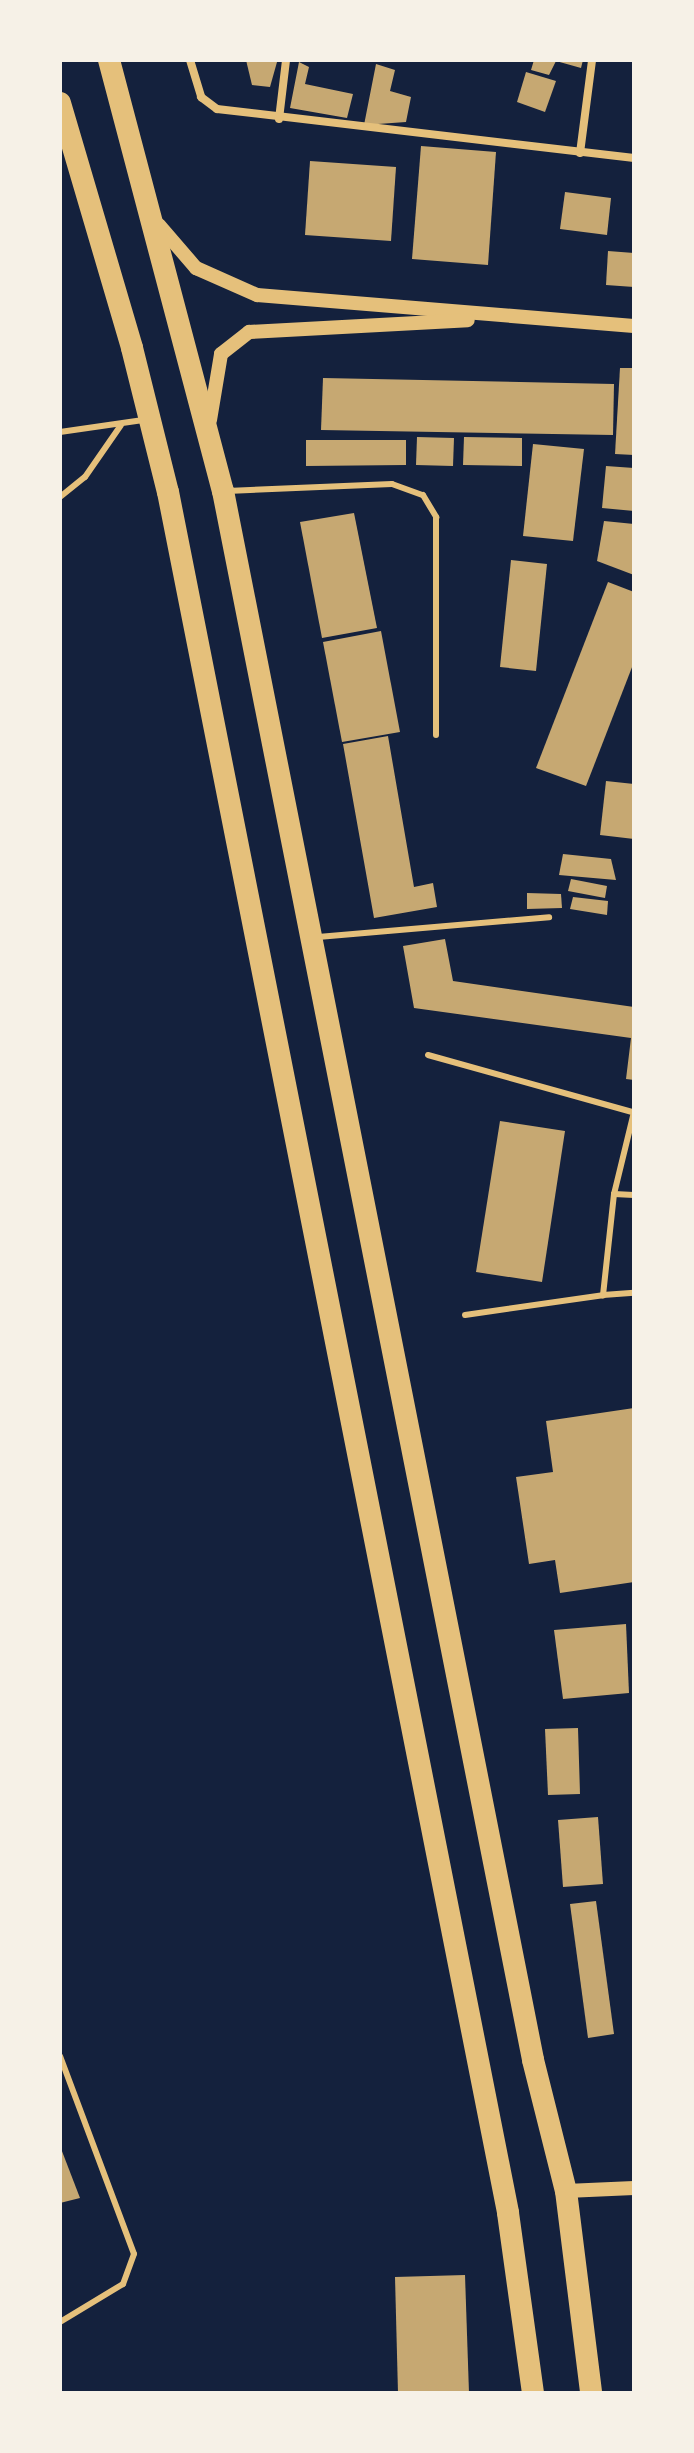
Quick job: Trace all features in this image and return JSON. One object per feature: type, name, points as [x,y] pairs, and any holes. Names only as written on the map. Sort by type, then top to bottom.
[{"type":"highway","points":[[109,60],[223,491],[309,938],[423,1488],[533,2060],[566,2191],[591,2393]]},
{"type":"highway","points":[[60,103],[149,419],[225,775],[508,2213],[533,2393]]},
{"type":"street","points":[[190,60],[201,97],[217,109],[279,119],[634,158]]},
{"type":"street","points":[[279,119],[286,60]]},
{"type":"street","points":[[580,153],[592,60]]},
{"type":"street","points":[[147,200],[164,237],[196,268],[235,288],[283,300],[634,326]]},
{"type":"street","points":[[210,434],[221,354],[249,332],[509,319]]},
{"type":"street","points":[[566,2191],[634,2188]]},
{"type":"lane","points":[[60,432],[149,419]]},
{"type":"lane","points":[[60,497],[85,477],[121,425]]},
{"type":"lane","points":[[223,491],[392,484],[423,495],[436,517],[436,735]]},
{"type":"lane","points":[[309,938],[459,921],[549,917]]},
{"type":"lane","points":[[428,1055],[633,1112],[614,1194],[603,1295]]},
{"type":"lane","points":[[614,1194],[634,1195]]},
{"type":"lane","points":[[465,1315],[634,1293]]},
{"type":"lane","points":[[60,2056],[134,2254],[123,2284],[60,2322]]},
{"type":"building","points":[[246,60],[277,62],[270,87],[252,85]]},
{"type":"building","points":[[534,60],[583,60],[581,68],[556,61],[549,75],[531,70]]},
{"type":"building","points":[[299,62],[309,67],[305,84],[353,94],[347,118],[290,108]]},
{"type":"building","points":[[376,64],[395,70],[390,91],[411,97],[406,122],[364,125]]},
{"type":"building","points":[[526,72],[556,81],[545,112],[517,102]]},
{"type":"building","points":[[421,146],[496,152],[488,265],[412,259]]},
{"type":"building","points":[[310,161],[396,167],[391,241],[305,235]]},
{"type":"building","points":[[565,192],[611,198],[607,235],[560,229]]},
{"type":"building","points":[[608,251],[634,253],[634,287],[606,285]]},
{"type":"building","points":[[620,368],[634,368],[634,455],[615,454]]},
{"type":"building","points":[[323,378],[614,384],[613,435],[321,430]]},
{"type":"building","points":[[417,437],[454,438],[453,466],[416,465]]},
{"type":"building","points":[[464,437],[522,438],[522,466],[463,465]]},
{"type":"building","points":[[306,440],[406,440],[406,465],[306,466]]},
{"type":"building","points":[[533,444],[584,449],[573,541],[523,536]]},
{"type":"building","points":[[606,466],[634,468],[634,511],[602,508]]},
{"type":"building","points":[[354,513],[377,628],[322,638],[300,522]]},
{"type":"building","points":[[604,521],[634,524],[634,575],[597,561]]},
{"type":"building","points":[[511,560],[547,564],[536,671],[500,667]]},
{"type":"building","points":[[608,582],[634,592],[634,662],[586,786],[536,768]]},
{"type":"building","points":[[381,631],[400,732],[342,742],[323,642]]},
{"type":"building","points":[[388,736],[414,887],[433,883],[437,907],[374,918],[343,744]]},
{"type":"building","points":[[606,781],[634,784],[634,839],[600,835]]},
{"type":"building","points":[[563,854],[611,859],[616,880],[559,875]]},
{"type":"building","points":[[571,879],[607,886],[605,898],[568,891]]},
{"type":"building","points":[[527,893],[561,894],[562,908],[527,909]]},
{"type":"building","points":[[573,897],[608,901],[607,915],[570,909]]},
{"type":"building","points":[[445,939],[453,981],[634,1007],[634,1080],[626,1079],[631,1038],[414,1008],[403,946]]},
{"type":"building","points":[[500,1121],[565,1131],[542,1282],[476,1272]]},
{"type":"building","points":[[634,1408],[634,1582],[560,1593],[555,1560],[529,1564],[516,1477],[553,1472],[546,1421]]},
{"type":"building","points":[[626,1624],[629,1693],[563,1699],[554,1630]]},
{"type":"building","points":[[578,1728],[580,1794],[548,1795],[545,1729]]},
{"type":"building","points":[[598,1817],[603,1884],[563,1887],[558,1820]]},
{"type":"building","points":[[596,1901],[614,2034],[588,2038],[570,1904]]},
{"type":"building","points":[[60,2146],[80,2198],[60,2203]]},
{"type":"building","points":[[465,2275],[469,2393],[398,2393],[395,2277]]}]
